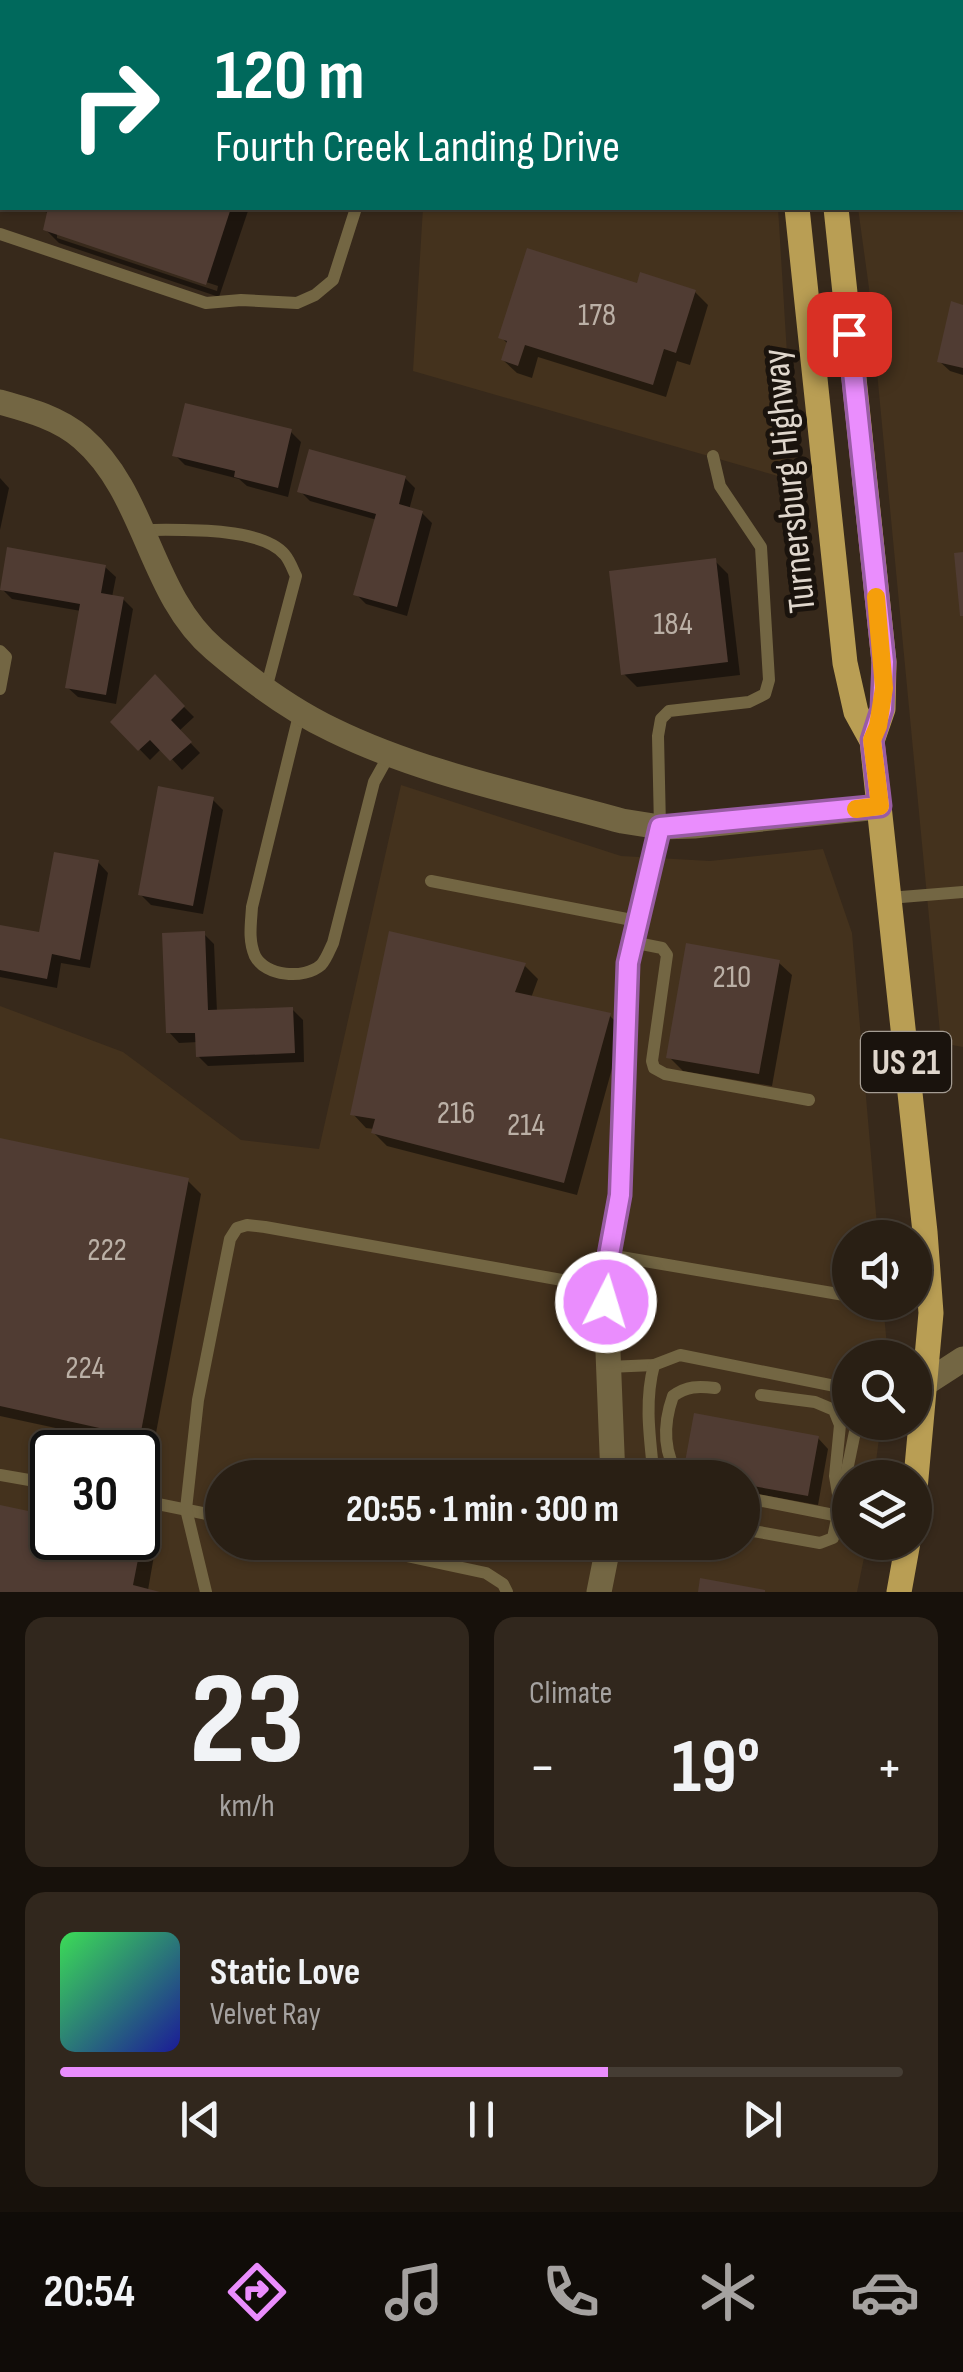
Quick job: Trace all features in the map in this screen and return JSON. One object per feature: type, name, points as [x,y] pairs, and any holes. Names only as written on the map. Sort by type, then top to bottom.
[{"type":"main road","name":"Turnersburg Highway","points":[[797,210],[847,674],[856,712],[872,740],[880,806],[916,1220]]},
{"type":"main road","name":"Turnersburg Highway","points":[[836,210],[884,662],[882,709],[872,740]]},
{"type":"main road","points":[[900,1592],[905,1560]]},
{"type":"street","points":[[0,402],[40,413],[82,437],[102,460],[142,530],[186,621],[212,648],[329,729],[388,754],[622,821],[660,827],[880,806]]},
{"type":"street","points":[[609,1255],[612,1460]]},
{"type":"street","points":[[932,1379],[963,1360]]},
{"type":"street","points":[[599,1592],[605,1560]]},
{"type":"lane","points":[[0,234],[206,303],[297,302],[315,295],[333,280],[355,210]]},
{"type":"lane","points":[[713,456],[720,486],[761,547],[769,680],[765,694],[750,702],[669,712],[661,719],[660,827],[628,963],[620,1195],[609,1255],[832,1293]]},
{"type":"lane","points":[[142,530],[212,532],[260,540],[284,553],[296,576],[266,688]]},
{"type":"lane","points":[[0,651],[6,657],[0,689]]},
{"type":"lane","points":[[300,710],[251,922],[250,936],[257,960],[274,972],[299,974],[320,965],[333,943],[374,782],[388,754]]},
{"type":"lane","points":[[432,881],[638,921]]},
{"type":"lane","points":[[889,898],[963,892]]},
{"type":"lane","points":[[632,942],[662,948],[667,955],[654,1068],[664,1074],[809,1100]]},
{"type":"lane","points":[[206,1592],[186,1510],[198,1400],[230,1239],[237,1228],[265,1228],[607,1288]]},
{"type":"lane","points":[[608,1367],[654,1364],[680,1355],[832,1384]]},
{"type":"lane","points":[[652,1460],[648,1420],[654,1364]]},
{"type":"lane","points":[[671,1460],[666,1438],[673,1396],[696,1386],[715,1388]]},
{"type":"lane","points":[[761,1395],[815,1402],[834,1410],[840,1425],[836,1460]]},
{"type":"lane","points":[[0,1475],[30,1480]]},
{"type":"lane","points":[[760,1501],[832,1511]]},
{"type":"lane","points":[[160,1505],[205,1514]]},
{"type":"lane","points":[[760,1532],[820,1543],[832,1538]]},
{"type":"lane","points":[[426,1560],[486,1573],[503,1584],[507,1592]]},
{"type":"shaded area","points":[[423,210],[778,210],[791,419],[785,478],[413,371]]},
{"type":"shaded area","points":[[858,210],[963,210],[963,1047],[941,1043]]},
{"type":"shaded area","points":[[401,785],[621,856],[710,861],[823,849],[852,933],[877,1220],[832,1220],[832,1320],[885,1320],[886,1340],[832,1340],[832,1440],[879,1440],[876,1460],[832,1460],[832,1560],[864,1560],[857,1592],[0,1592],[0,1006],[123,1052],[241,1140],[319,1149]]},
{"type":"building","points":[[48,210],[230,210],[206,285],[43,230]]},
{"type":"building","points":[[527,248],[637,283],[640,272],[696,290],[676,353],[664,349],[653,385],[525,345],[518,366],[501,360],[507,341],[498,338]]},
{"type":"building","points":[[951,301],[963,305],[963,368],[937,362]]},
{"type":"building","points":[[185,403],[292,429],[278,488],[234,477],[235,471],[172,456]]},
{"type":"building","points":[[309,449],[406,476],[399,504],[423,511],[397,607],[353,595],[376,514],[297,492]]},
{"type":"building","points":[[7,547],[106,565],[101,593],[124,597],[106,695],[65,688],[80,604],[0,590]]},
{"type":"building","points":[[963,552],[963,616],[960,616],[954,553]]},
{"type":"building","points":[[716,558],[728,662],[621,675],[609,571]]},
{"type":"building","points":[[155,674],[185,706],[171,720],[192,742],[170,761],[150,740],[138,751],[110,722]]},
{"type":"building","points":[[158,786],[214,797],[193,906],[138,895]]},
{"type":"building","points":[[54,852],[99,860],[80,960],[52,954],[47,979],[0,970],[0,925],[39,932]]},
{"type":"building","points":[[205,931],[208,1010],[293,1007],[295,1053],[196,1057],[195,1033],[166,1033],[162,933]]},
{"type":"building","points":[[389,931],[526,963],[515,992],[611,1013],[564,1183],[371,1133],[375,1119],[350,1115]]},
{"type":"building","points":[[686,943],[780,960],[759,1074],[666,1058]]},
{"type":"building","points":[[0,1138],[189,1178],[141,1430],[108,1430],[0,1406]]},
{"type":"building","points":[[694,1413],[819,1436],[808,1496],[760,1487],[760,1460],[685,1460]]},
{"type":"building","points":[[0,1505],[30,1511],[30,1560],[138,1560],[133,1585],[160,1592],[0,1592]]},
{"type":"building","points":[[700,1578],[765,1590],[765,1592],[698,1592]]},
{"type":"slow traffic","points":[[856,809],[880,806],[872,740],[882,709],[884,662],[876,597]]},
{"type":"route","points":[[606,1302],[609,1255],[620,1195],[628,963],[660,827],[880,806],[872,740],[882,709],[884,662],[849,334]]}]
